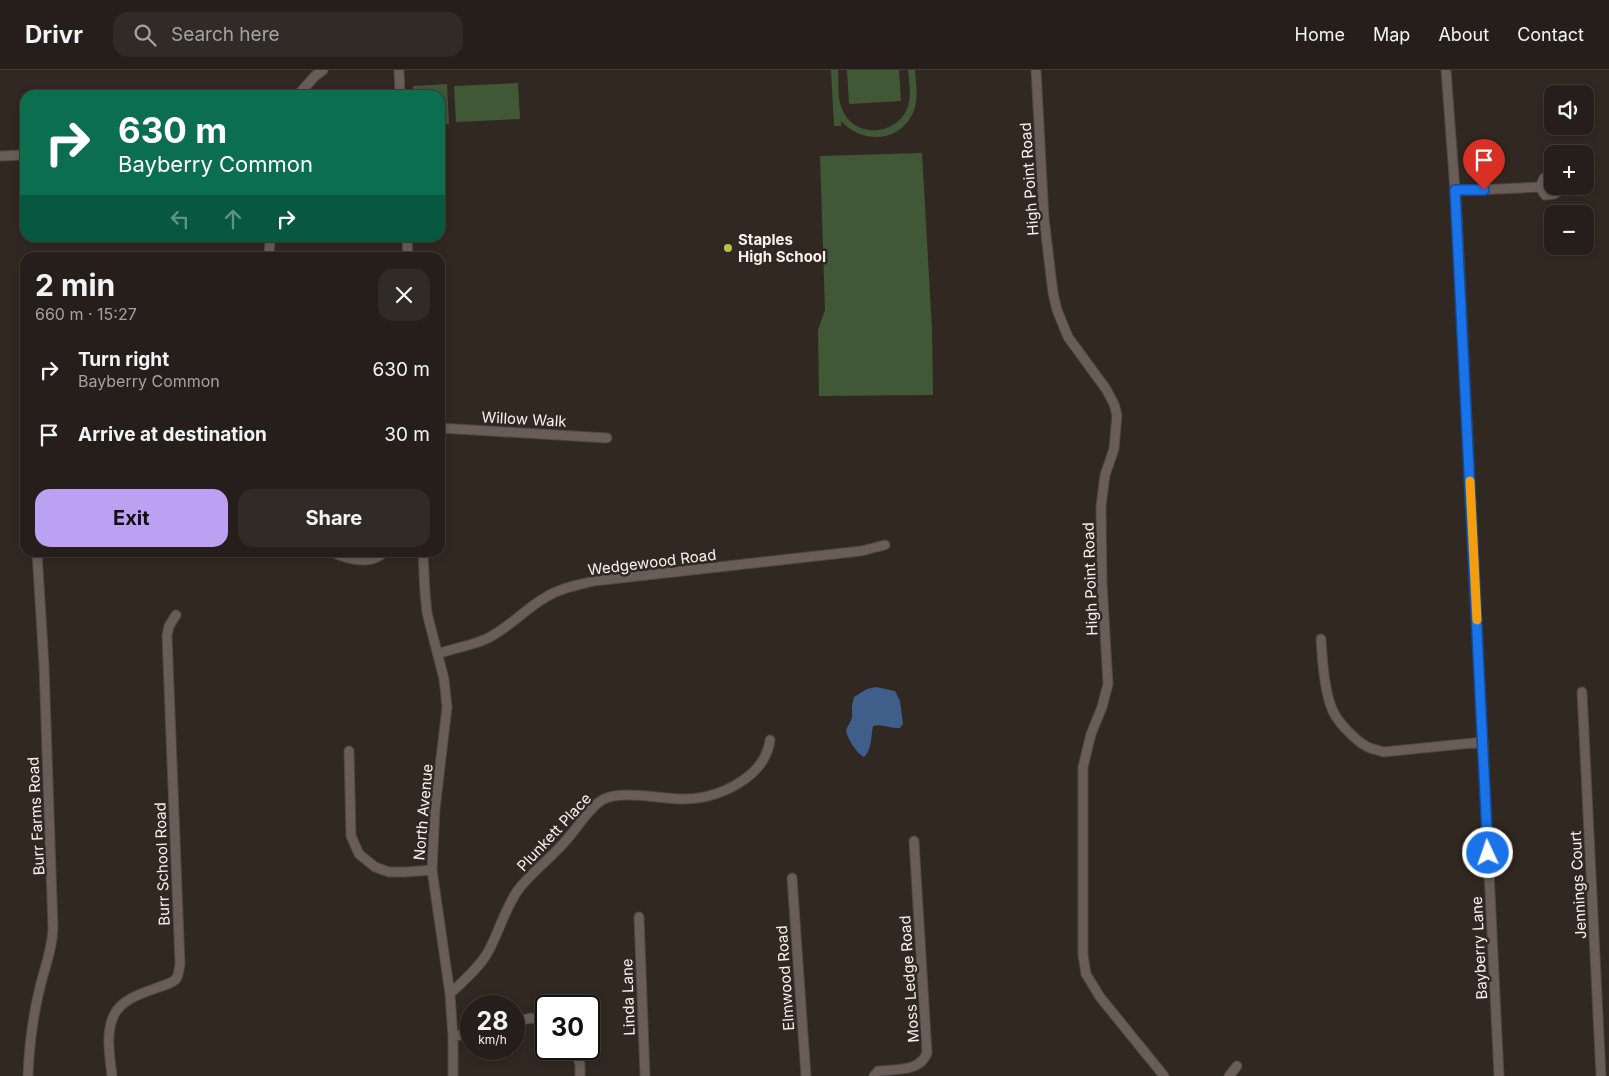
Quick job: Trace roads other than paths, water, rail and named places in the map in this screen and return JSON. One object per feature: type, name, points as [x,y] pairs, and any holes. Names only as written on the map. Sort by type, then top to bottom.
[{"type":"street","points":[[302,90],[323,70]]},
{"type":"street","points":[[399,70],[400,90]]},
{"type":"street","name":"High Point Road","points":[[1036,70],[1044,218],[1055,302],[1061,323],[1068,337],[1106,389],[1114,404],[1117,415],[1114,450],[1105,475],[1101,506],[1102,583],[1108,667],[1107,689],[1083,767],[1083,955],[1086,974],[1100,997],[1164,1076]]},
{"type":"street","name":"Bayberry Lane","points":[[1446,70],[1455,190],[1499,1076]]},
{"type":"street","points":[[0,156],[20,155]]},
{"type":"street","points":[[1540,188],[1544,178]]},
{"type":"street","points":[[1455,190],[1540,188]]},
{"type":"street","points":[[1540,188],[1544,194]]},
{"type":"street","name":"Willow Walk","points":[[445,428],[607,438]]},
{"type":"street","name":"Wedgewood Road","points":[[438,654],[485,639],[512,623],[545,597],[557,591],[594,581],[862,551],[885,545]]},
{"type":"street","name":"Burr Farms Road","points":[[28,1076],[34,1019],[40,986],[49,959],[54,929],[44,665],[37,557]]},
{"type":"street","points":[[342,557],[358,560],[377,557]]},
{"type":"street","name":"North Avenue","points":[[423,557],[424,593],[427,613],[444,679],[447,707],[435,809],[432,870],[450,994],[453,1076]]},
{"type":"street","name":"Burr School Road","points":[[112,1076],[109,1034],[117,1010],[120,1006],[137,996],[173,982],[178,975],[180,964],[167,636],[169,626],[176,615]]},
{"type":"street","points":[[1321,639],[1323,665],[1330,703],[1335,715],[1355,738],[1367,747],[1383,752],[1483,742]]},
{"type":"street","name":"Jennings Court","points":[[1582,692],[1601,1076]]},
{"type":"street","name":"Plunkett Place","points":[[450,994],[477,968],[488,953],[517,890],[562,846],[601,800],[617,795],[686,799],[719,792],[740,784],[752,774],[769,751],[770,740]]},
{"type":"street","points":[[349,750],[351,836],[359,854],[375,868],[389,872],[432,870]]},
{"type":"street","name":"Moss Ledge Road","points":[[874,1076],[878,1071],[915,1067],[922,1062],[927,1053],[914,841]]},
{"type":"street","name":"Elmwood Road","points":[[792,878],[806,1076]]},
{"type":"street","name":"Linda Lane","points":[[639,917],[645,1076]]},
{"type":"street","points":[[453,1037],[460,1035]]},
{"type":"street","points":[[578,1060],[580,1076]]},
{"type":"street","points":[[1229,1076],[1237,1066]]},
{"type":"water","points":[[876,687],[895,691],[900,701],[903,724],[900,728],[873,726],[870,747],[864,757],[858,753],[846,730],[852,718],[854,697],[867,689]]},
{"type":"place","name":"Staples High School","points":[[728,248]]}]
